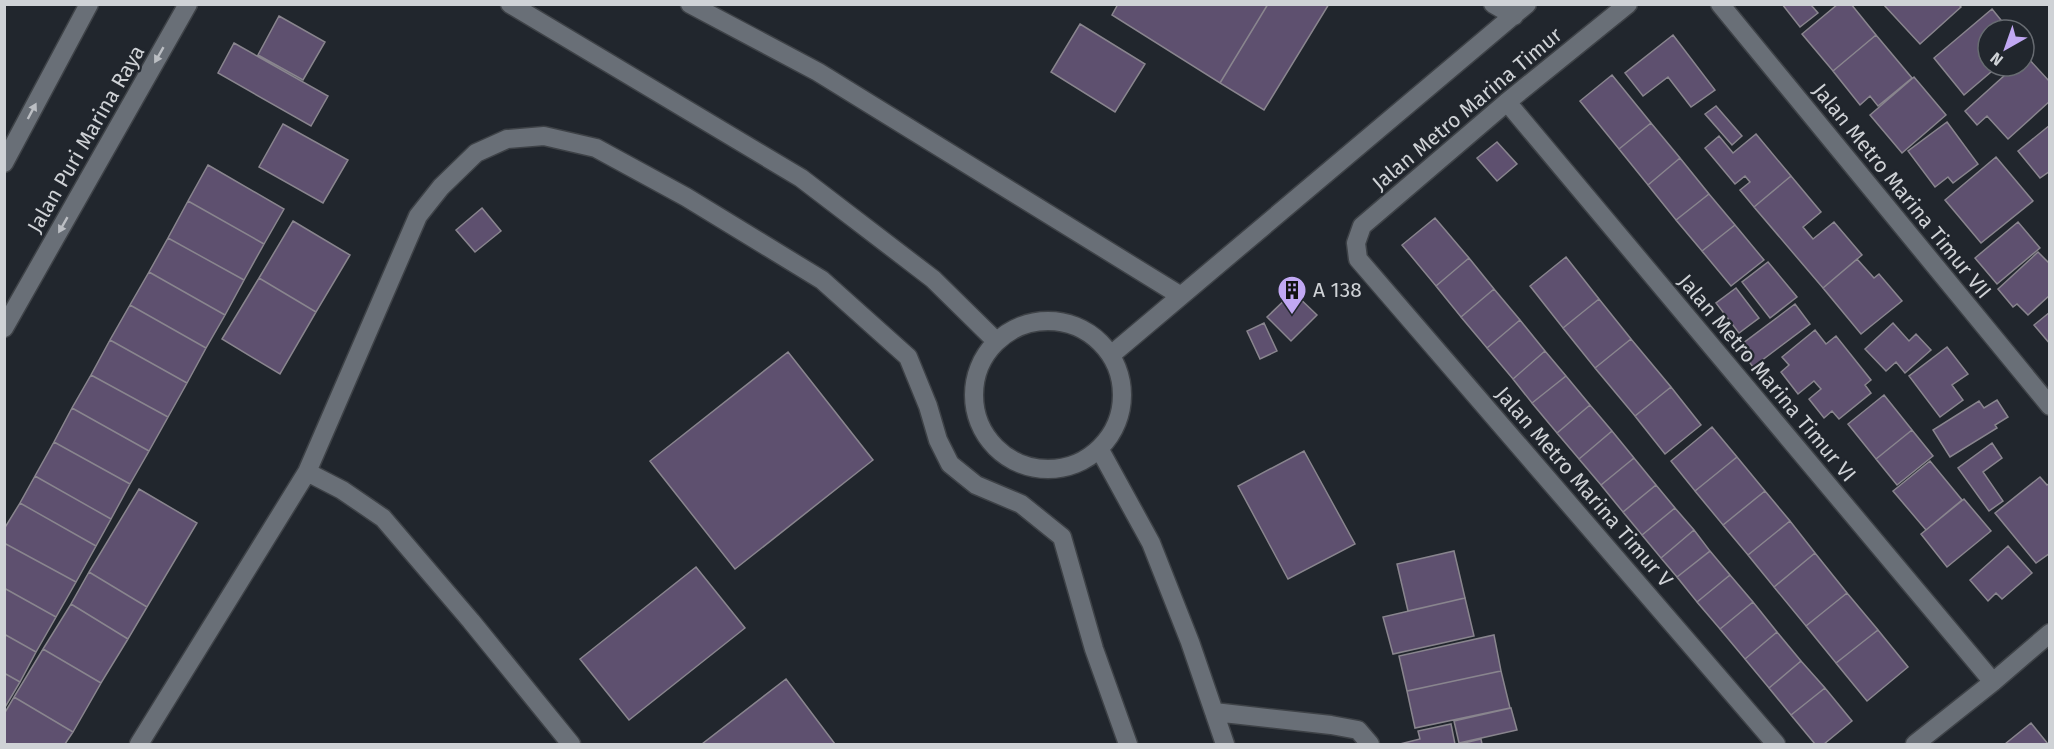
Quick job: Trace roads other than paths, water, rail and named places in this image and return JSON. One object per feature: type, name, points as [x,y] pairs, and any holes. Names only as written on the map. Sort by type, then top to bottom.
[{"type":"street","points":[[4,163],[89,4]]},
{"type":"street","name":"Jalan Puri Marina Raya","points":[[4,328],[188,4]]},
{"type":"street","points":[[510,4],[801,178],[933,279],[996,341]]},
{"type":"street","points":[[690,4],[818,72],[1181,296]]},
{"type":"street","points":[[1493,4],[1520,10]]},
{"type":"street","name":"Jalan Metro Marina Timur","points":[[1358,259],[1356,243],[1362,226],[1507,102],[1628,4]]},
{"type":"street","name":"Jalan Metro Marina Timur VII","points":[[1720,4],[2049,406]]},
{"type":"street","points":[[1112,355],[1520,10]]},
{"type":"street","name":"Jalan Metro Marina Timur VI","points":[[1507,102],[1993,682]]},
{"type":"street","points":[[140,744],[307,472],[418,216],[441,187],[476,153],[507,139],[544,136],[596,148],[686,197],[822,280],[908,357],[928,406],[938,440],[950,465],[976,485],[1021,504],[1062,537],[1094,649],[1128,744]]},
{"type":"street","name":"Jalan Metro Marina Timur V","points":[[1358,259],[1776,744]]},
{"type":"street","points":[[1035,321],[1057,321],[1078,326],[1097,338],[1112,355],[1123,387],[1119,421],[1100,450],[1072,466],[1038,470],[1007,458],[984,434],[973,402],[978,369],[996,341],[1014,328],[1035,321]]},
{"type":"street","points":[[1100,450],[1151,543],[1190,642],[1226,744]]},
{"type":"street","points":[[307,472],[342,489],[383,518],[572,744]]},
{"type":"street","points":[[1915,744],[1993,682],[2049,633]]},
{"type":"street","points":[[1214,712],[1331,724],[1358,730],[1370,744]]},
{"type":"place","name":"A 138","points":[[1292,316]]}]
